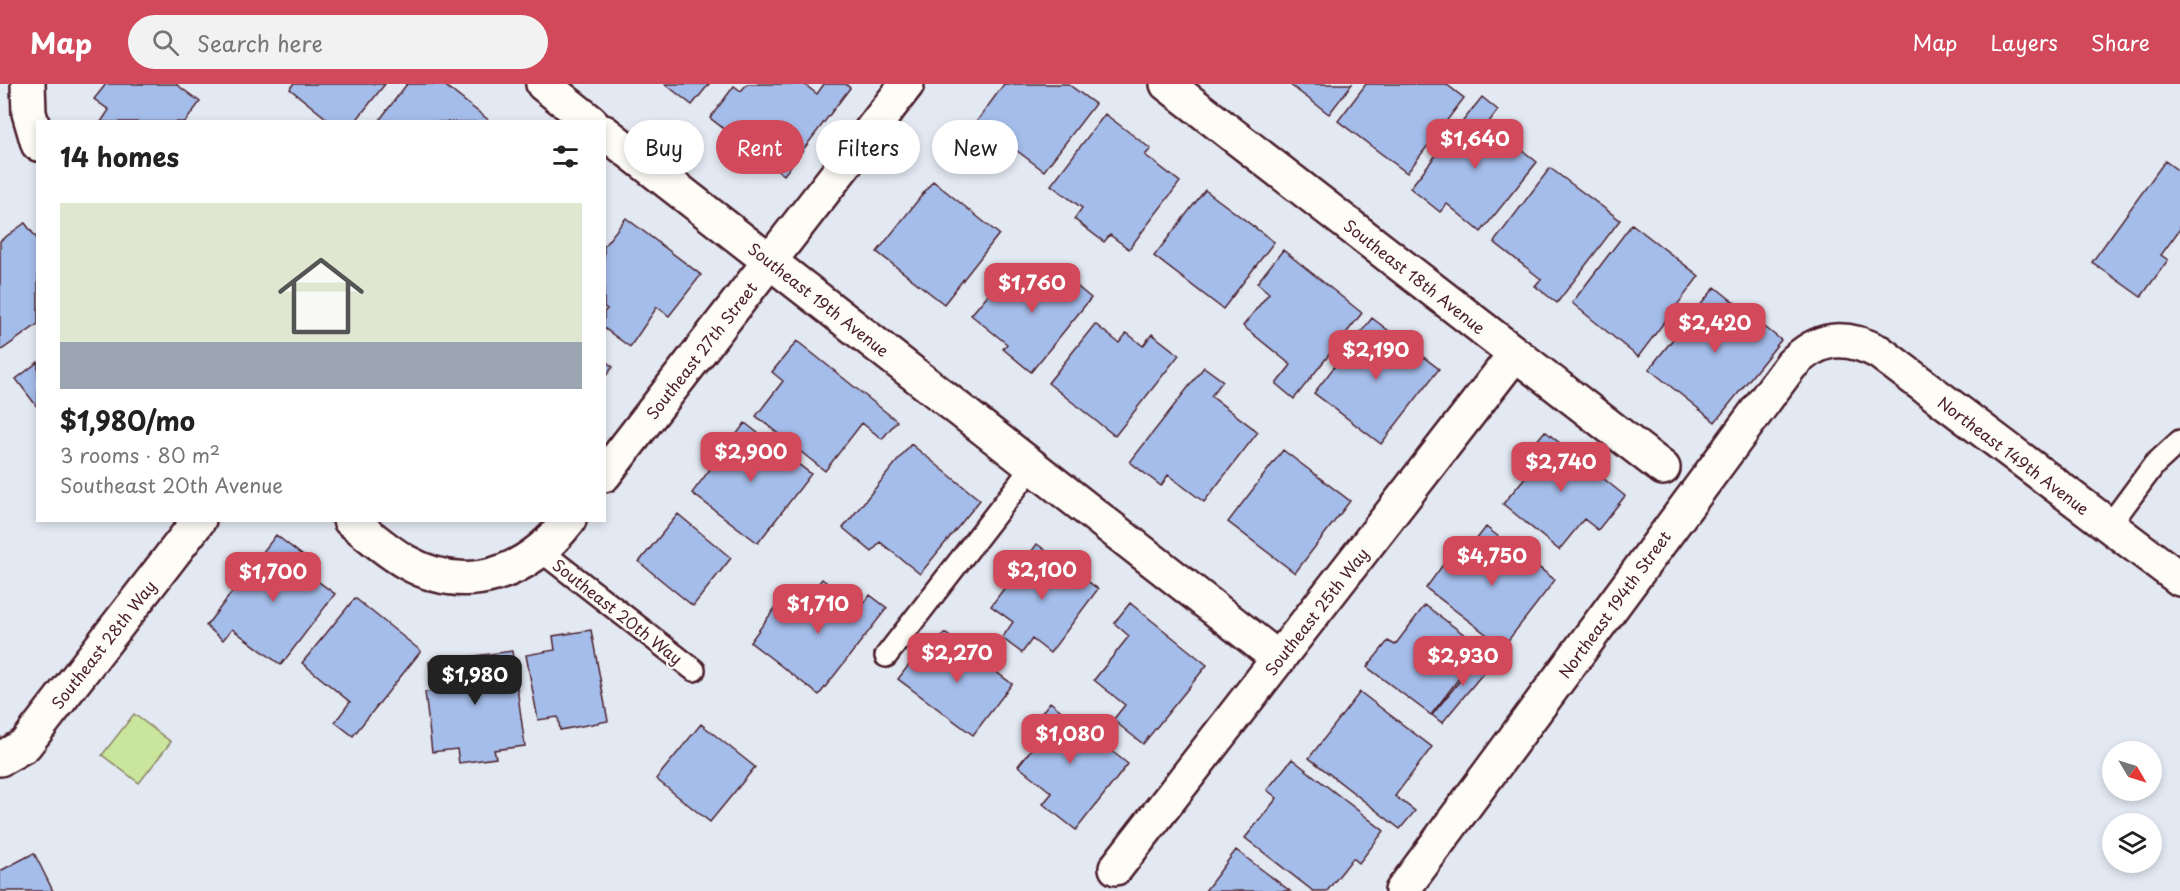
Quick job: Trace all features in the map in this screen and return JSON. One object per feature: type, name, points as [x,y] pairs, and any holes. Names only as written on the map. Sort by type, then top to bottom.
[{"type":"street","points":[[543,84],[588,120]]},
{"type":"street","name":"Southeast 27th Street","points":[[606,471],[907,84]]},
{"type":"street","name":"Southeast 18th Avenue","points":[[1167,84],[1663,468]]},
{"type":"street","points":[[28,85],[29,113],[36,137]]},
{"type":"street","name":"Southeast 19th Avenue","points":[[606,134],[1279,658]]},
{"type":"street","name":"Northeast 149th Avenue","points":[[1844,340],[1862,343],[1879,352],[2180,579]]},
{"type":"street","name":"Northeast 194th Street","points":[[1402,891],[1791,365],[1813,347],[1844,340]]},
{"type":"street","name":"Southeast 25th Way","points":[[1116,868],[1515,354]]},
{"type":"street","name":"Southeast 28th Way","points":[[0,759],[25,745],[197,522]]},
{"type":"street","points":[[353,522],[405,562],[424,571],[446,577],[468,578],[490,576],[514,568],[541,551],[567,522]]},
{"type":"lane","points":[[2109,526],[2154,465],[2180,441]]},
{"type":"lane","points":[[886,656],[1033,466]]},
{"type":"lane","name":"Southeast 20th Way","points":[[541,551],[694,670]]},
{"type":"green space","points":[[134,714],[171,742],[139,783],[102,755]]},
{"type":"building","points":[[106,84],[176,84],[200,102],[186,120],[102,120],[109,110],[94,99]]},
{"type":"building","points":[[293,84],[385,84],[357,120],[329,120],[290,89]]},
{"type":"building","points":[[407,84],[443,84],[488,120],[380,120]]},
{"type":"building","points":[[665,84],[709,84],[692,105]]},
{"type":"building","points":[[747,84],[804,84],[817,94],[824,84],[846,84],[850,88],[826,120],[816,120],[816,133],[804,149],[804,120],[716,120],[716,123],[710,118],[734,86],[741,91]]},
{"type":"building","points":[[1004,84],[1068,84],[1095,104],[1044,171],[1018,152],[1018,120],[978,120]]},
{"type":"building","points":[[1289,84],[1352,84],[1329,114]]},
{"type":"building","points":[[1366,84],[1446,84],[1464,98],[1407,173],[1338,121]]},
{"type":"building","points":[[1482,97],[1498,110],[1488,123],[1537,162],[1481,232],[1447,204],[1440,212],[1410,188]]},
{"type":"building","points":[[1105,114],[1151,149],[1145,155],[1180,182],[1129,249],[1110,235],[1104,242],[1074,219],[1082,208],[1051,185]]},
{"type":"building","points":[[2165,161],[2180,172],[2180,229],[2161,255],[2168,260],[2141,297],[2092,262]]},
{"type":"building","points":[[1550,168],[1620,220],[1557,303],[1535,286],[1541,279],[1494,242]]},
{"type":"building","points":[[933,181],[999,234],[944,304],[877,252]]},
{"type":"building","points":[[1205,190],[1274,242],[1223,309],[1154,256]]},
{"type":"building","points":[[626,218],[701,275],[669,316],[657,307],[630,347],[606,329],[606,243]]},
{"type":"building","points":[[25,223],[36,237],[36,325],[0,351],[0,241]]},
{"type":"building","points":[[1632,224],[1699,276],[1638,357],[1572,303]]},
{"type":"building","points":[[1283,250],[1362,313],[1294,399],[1276,384],[1291,365],[1243,326],[1269,293],[1257,283]]},
{"type":"building","points":[[1054,267],[1091,298],[1031,372],[1003,349],[1007,344],[971,315],[996,285],[1007,294],[1027,268],[1042,280]]},
{"type":"building","points":[[1715,287],[1781,340],[1715,422],[1649,369]]},
{"type":"building","points":[[1372,318],[1439,369],[1381,444],[1314,393]]},
{"type":"building","points":[[1095,324],[1119,343],[1127,333],[1143,346],[1152,334],[1179,355],[1115,436],[1048,383]]},
{"type":"building","points":[[797,341],[897,421],[882,439],[862,423],[825,471],[756,416],[783,381],[772,372]]},
{"type":"building","points":[[606,362],[613,367],[606,376]]},
{"type":"building","points":[[36,364],[36,405],[16,379]]},
{"type":"building","points":[[1204,367],[1223,381],[1211,396],[1258,432],[1204,502],[1168,475],[1161,486],[1130,462]]},
{"type":"building","points":[[745,423],[811,474],[758,543],[692,493]]},
{"type":"building","points":[[1545,431],[1625,496],[1598,530],[1584,519],[1559,550],[1503,504],[1532,469],[1521,460]]},
{"type":"building","points":[[911,444],[980,500],[920,574],[880,542],[872,552],[843,528]]},
{"type":"building","points":[[1283,450],[1350,501],[1295,573],[1228,522]]},
{"type":"building","points":[[678,514],[731,558],[693,606],[639,562]]},
{"type":"building","points":[[1486,527],[1555,580],[1503,647],[1426,588],[1447,559],[1456,566]]},
{"type":"building","points":[[276,535],[307,559],[300,568],[335,594],[281,665],[232,629],[223,640],[206,626]]},
{"type":"building","points":[[1037,544],[1098,589],[1050,653],[1032,639],[1022,653],[1002,638],[1013,622],[991,606]]},
{"type":"building","points":[[822,579],[861,608],[870,595],[887,608],[819,695],[750,642],[775,608],[790,620]]},
{"type":"building","points":[[355,598],[421,651],[353,736],[335,722],[350,702],[302,663]]},
{"type":"building","points":[[1130,603],[1207,665],[1143,744],[1113,720],[1125,705],[1094,680],[1129,636],[1114,623]]},
{"type":"building","points":[[1425,605],[1482,648],[1431,715],[1367,667],[1388,641],[1395,645]]},
{"type":"building","points":[[591,630],[608,721],[560,730],[558,717],[538,720],[526,655],[555,650],[553,636]]},
{"type":"building","points":[[945,633],[1012,684],[973,735],[898,679],[915,657],[922,663]]},
{"type":"building","points":[[512,651],[525,746],[494,750],[496,758],[459,763],[457,749],[432,752],[425,692],[433,691],[429,662]]},
{"type":"building","points":[[1484,651],[1494,660],[1442,723],[1432,715]]},
{"type":"building","points":[[1360,692],[1432,747],[1395,796],[1415,811],[1400,829],[1309,758]]},
{"type":"building","points":[[1050,702],[1128,764],[1076,830],[1043,804],[1052,793],[1018,766],[1037,742],[1026,733]]},
{"type":"building","points":[[701,724],[755,767],[710,822],[656,779]]},
{"type":"building","points":[[1292,759],[1384,831],[1359,863],[1353,858],[1327,891],[1313,891],[1245,838],[1277,798],[1267,790]]},
{"type":"building","points":[[1236,850],[1290,891],[1205,891]]},
{"type":"building","points":[[34,853],[53,891],[0,891],[0,871]]}]
